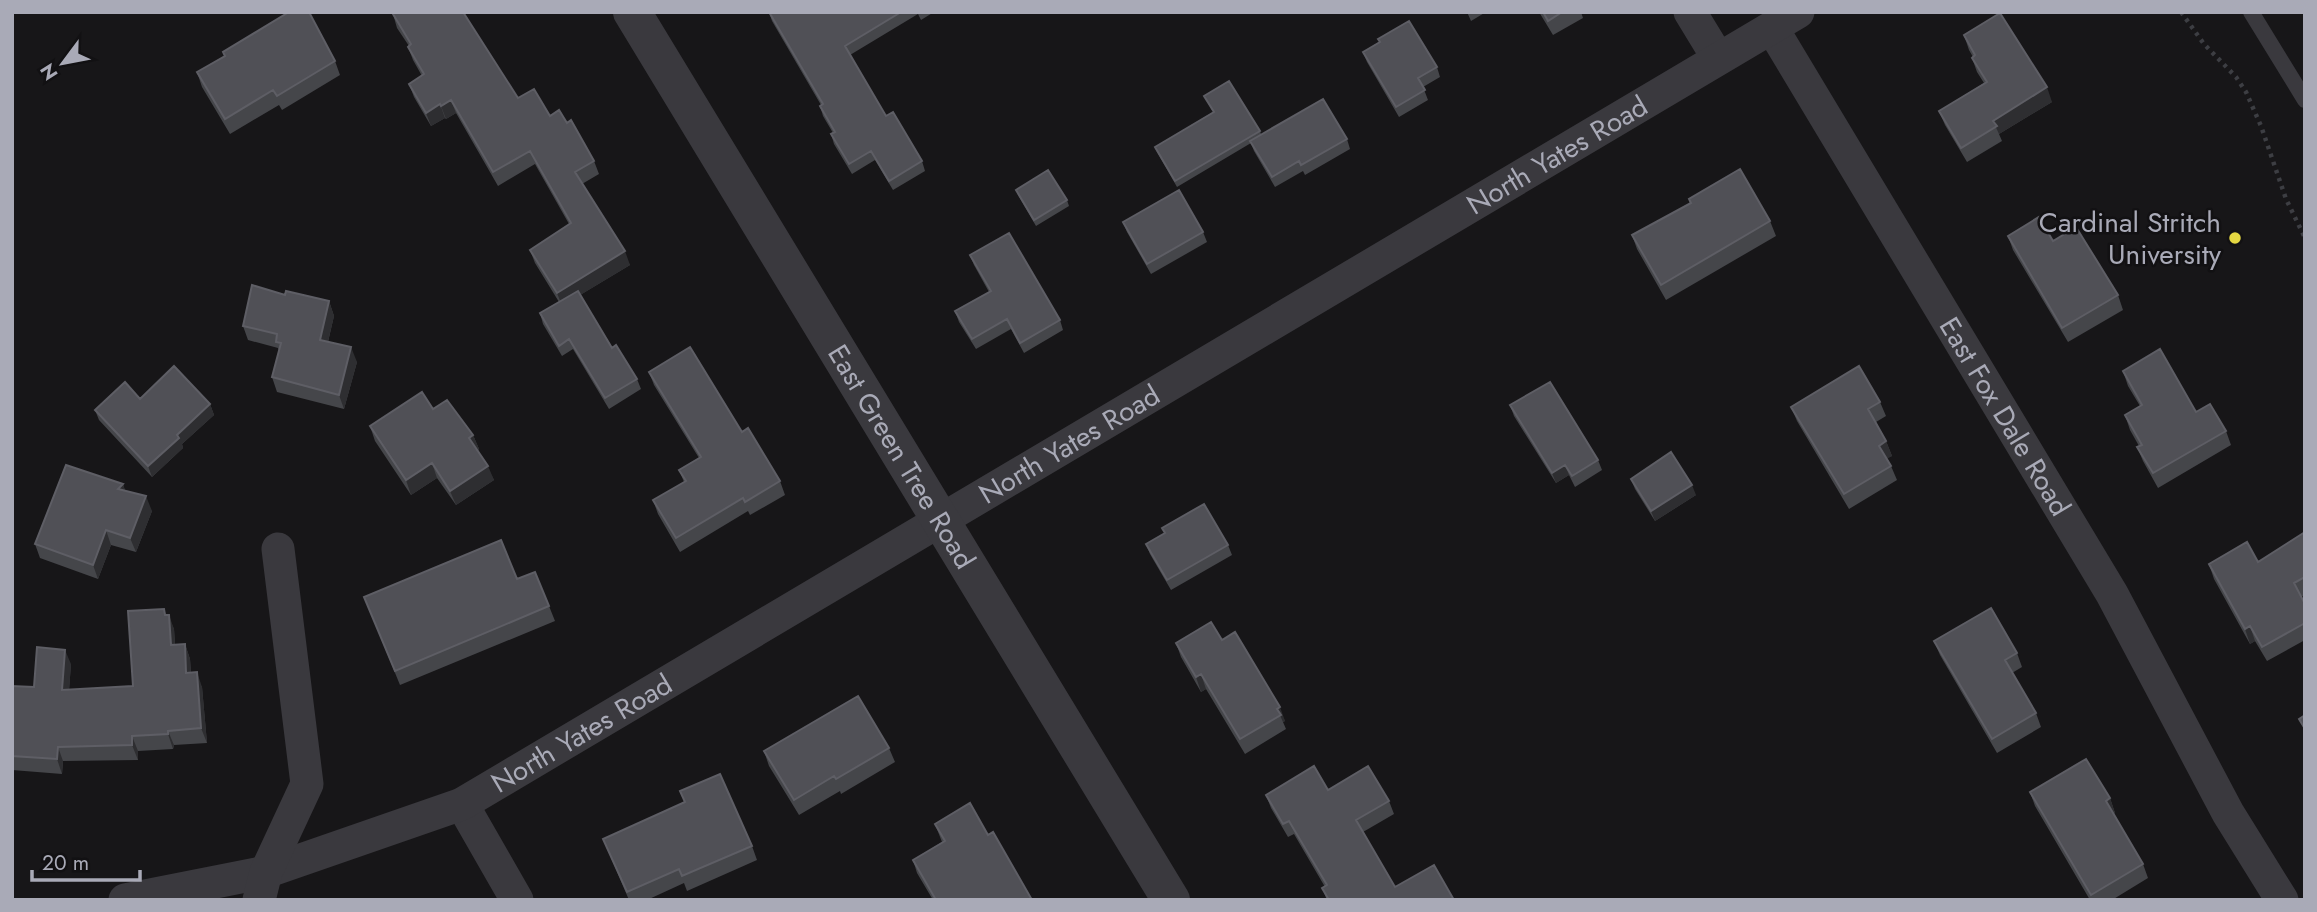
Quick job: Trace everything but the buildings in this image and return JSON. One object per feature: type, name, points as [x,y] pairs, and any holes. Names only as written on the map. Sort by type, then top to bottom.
[{"type":"street","name":"East Green Tree Road","points":[[632,12],[1171,900]]},
{"type":"street","points":[[1690,12],[1718,58]]},
{"type":"street","name":"North Yates Road","points":[[125,900],[262,886],[461,804],[1785,20]]},
{"type":"street","name":"East Fox Dale Road","points":[[1785,20],[2112,594],[2228,813],[2282,900]]},
{"type":"street","points":[[262,886],[307,784],[278,549]]},
{"type":"street","points":[[461,804],[517,900]]},
{"type":"lane","points":[[2251,12],[2305,100]]},
{"type":"path","points":[[2181,12],[2204,44],[2236,76],[2246,92],[2261,126],[2286,199],[2305,238]]},
{"type":"place","name":"Cardinal Stritch University","points":[[2235,238]]}]
